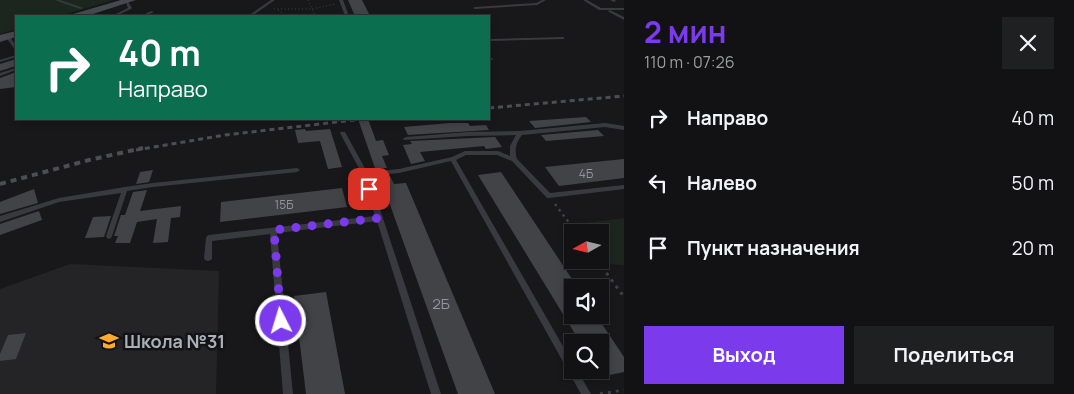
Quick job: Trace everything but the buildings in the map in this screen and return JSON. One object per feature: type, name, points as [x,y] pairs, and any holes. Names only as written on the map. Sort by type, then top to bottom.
[{"type":"main road","points":[[79,12],[128,1]]},
{"type":"lane","points":[[57,0],[79,12]]},
{"type":"lane","points":[[251,15],[273,0]]},
{"type":"lane","points":[[341,0],[347,15]]},
{"type":"lane","points":[[475,8],[538,4],[544,0]]},
{"type":"lane","points":[[585,0],[596,7],[610,10],[624,9]]},
{"type":"lane","points":[[116,15],[130,8],[128,1]]},
{"type":"lane","points":[[610,10],[624,19]]},
{"type":"lane","points":[[145,15],[152,12]]},
{"type":"lane","points":[[8,37],[15,48]]},
{"type":"lane","points":[[490,40],[563,38]]},
{"type":"lane","points":[[0,61],[15,56]]},
{"type":"lane","points":[[0,75],[15,69]]},
{"type":"lane","points":[[406,139],[468,134],[520,133],[605,125],[624,128]]},
{"type":"lane","points":[[343,133],[364,174],[436,394]]},
{"type":"lane","points":[[514,160],[512,150],[515,140],[520,133]]},
{"type":"lane","points":[[364,174],[399,171],[453,159],[465,153],[498,153],[512,150]]},
{"type":"lane","points":[[498,153],[514,160],[549,196],[624,187]]},
{"type":"lane","points":[[453,159],[586,394]]},
{"type":"lane","points":[[0,219],[60,200],[125,189],[297,170]]},
{"type":"lane","points":[[109,236],[125,189]]},
{"type":"lane","points":[[208,258],[209,238],[379,218]]},
{"type":"lane","points":[[274,230],[288,394]]},
{"type":"path","points":[[308,0],[315,15]]},
{"type":"path","points":[[285,15],[271,8],[312,9],[330,4]]},
{"type":"path","points":[[549,196],[570,224]]},
{"type":"path","points":[[603,269],[624,297]]},
{"type":"path","points":[[600,394],[624,390]]},
{"type":"shaded area","points":[[0,0],[114,0],[62,15],[15,15],[15,29],[0,34]]},
{"type":"shaded area","points":[[624,218],[624,265],[609,264],[609,224],[584,224]]},
{"type":"shaded area","name":"Школа №31","points":[[70,264],[219,271],[216,394],[0,394],[0,289]]},
{"type":"railway","points":[[490,108],[624,96]]},
{"type":"railway","points":[[136,150],[225,135],[354,120]]},
{"type":"railway","points":[[0,184],[89,160],[143,148]]},
{"type":"place","name":"Школа №31","points":[[109,341]]},
{"type":"route","points":[[281,321],[274,230],[379,218],[369,189]]}]
